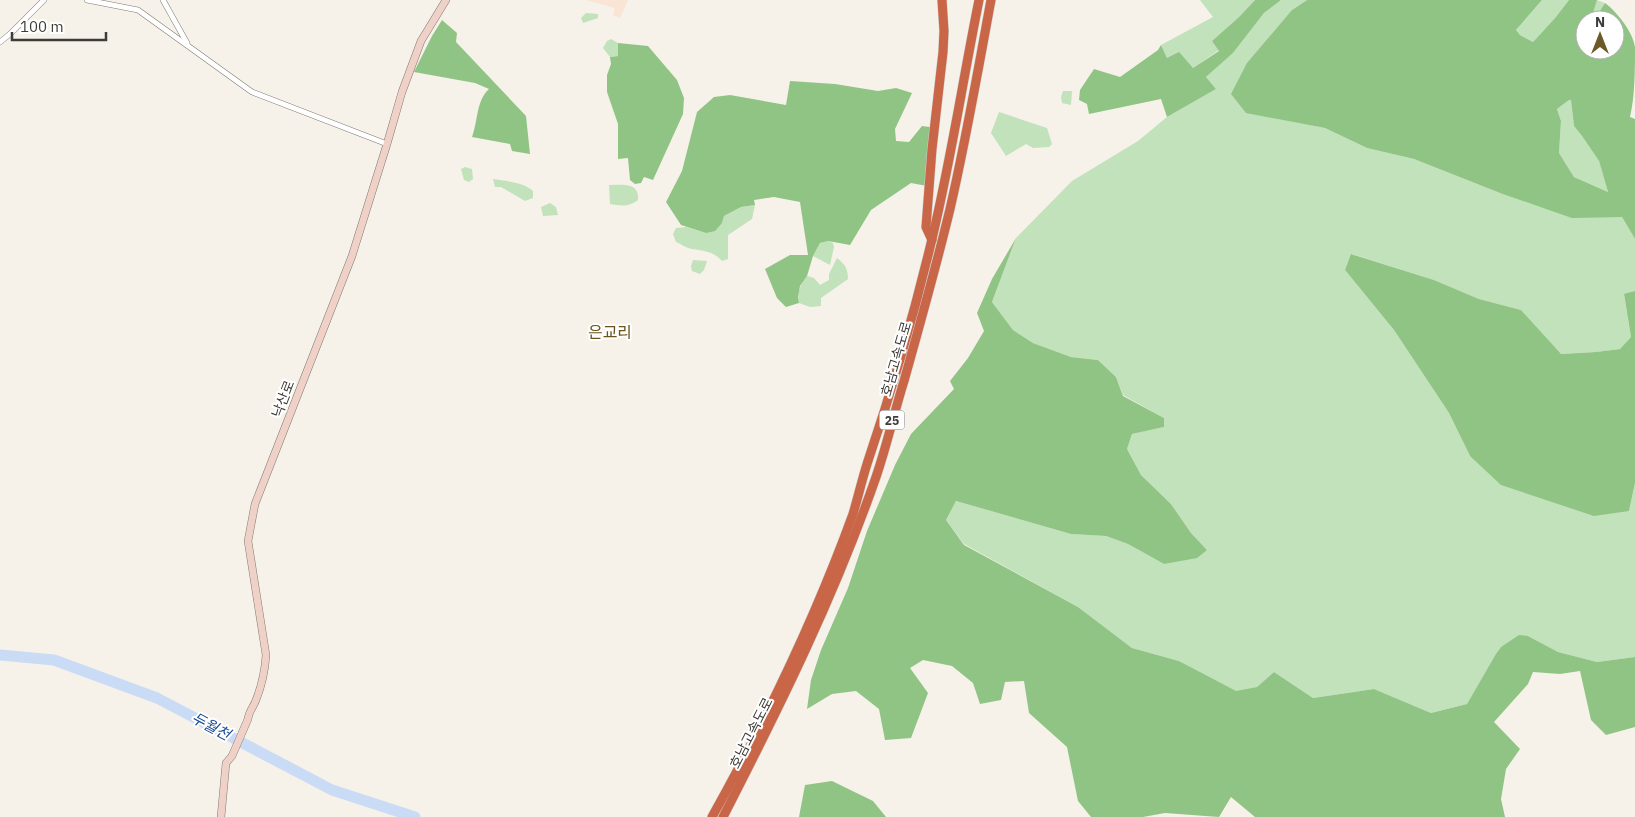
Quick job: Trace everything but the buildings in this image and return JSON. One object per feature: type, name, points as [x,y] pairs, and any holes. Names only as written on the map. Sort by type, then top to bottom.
[{"type":"highway","points":[[932,240],[926,227],[932,149],[944,52],[942,0]]},
{"type":"highway","name":"호남고속도로","points":[[712,817],[787,670],[831,570],[853,513],[892,388],[932,240],[947,174],[978,0]]},
{"type":"highway","name":"호남고속도로","points":[[722,817],[781,705],[810,643],[854,537],[877,475],[925,308],[950,208],[991,0]]},
{"type":"street","points":[[0,42],[44,0]]},
{"type":"street","points":[[87,0],[138,10],[252,92],[387,144]]},
{"type":"street","points":[[163,0],[189,46]]},
{"type":"street","name":"낙산로","points":[[221,817],[226,762],[232,756],[256,700],[265,673],[266,655],[248,541],[255,504],[352,256],[402,92],[421,41],[446,0]]},
{"type":"shaded area","points":[[586,0],[628,0],[620,18],[613,15],[615,8]]},
{"type":"green space","points":[[1200,0],[1255,0],[1212,41],[1219,50],[1193,68],[1167,58],[1161,45],[1213,17]]},
{"type":"green space","points":[[1255,0],[1281,0],[1264,13],[1233,53],[1206,77],[1216,89],[1167,117],[1161,99],[1089,114],[1087,104],[1079,100],[1080,90],[1094,69],[1120,77],[1158,50],[1161,45],[1167,58],[1179,52],[1193,68],[1219,51],[1212,41]]},
{"type":"green space","points":[[1281,0],[1307,0],[1292,10],[1246,112],[1325,128],[1367,148],[1414,159],[1500,193],[1608,216],[1622,217],[1635,239],[1635,291],[1624,295],[1631,337],[1620,349],[1596,352],[1560,354],[1521,310],[1479,299],[1434,280],[1352,254],[1345,270],[1394,330],[1449,413],[1470,456],[1629,511],[1635,483],[1635,657],[1597,662],[1558,652],[1528,636],[1501,647],[1467,704],[1431,713],[1374,689],[1313,698],[1274,672],[1257,687],[1236,692],[1179,661],[1132,648],[1078,607],[964,544],[946,520],[956,501],[1071,534],[1106,536],[1128,544],[1164,564],[1207,550],[1191,533],[1171,504],[1141,475],[1127,449],[1132,434],[1164,427],[1164,418],[1123,395],[1116,377],[1098,360],[1071,357],[1033,343],[1013,330],[992,302],[1016,238],[1072,181],[1138,141],[1167,117],[1216,89],[1206,77],[1233,53],[1264,13]]},
{"type":"green space","points":[[1307,0],[1542,0],[1516,30],[1520,35],[1533,42],[1569,0],[1597,0],[1594,10],[1575,10],[1575,60],[1625,60],[1625,25],[1634,41],[1634,92],[1630,117],[1635,119],[1635,239],[1622,217],[1572,218],[1500,193],[1414,159],[1367,148],[1325,128],[1246,113],[1231,94],[1247,63],[1292,10]],"holes":[[[1569,100],[1571,100],[1574,126],[1599,161],[1608,192],[1574,177],[1559,153],[1561,121],[1557,109]]]},
{"type":"green space","points":[[1542,0],[1569,0],[1533,42],[1520,35],[1516,30]]},
{"type":"green space","points":[[1597,0],[1605,3],[1600,10],[1594,10]]},
{"type":"green space","points":[[1605,3],[1612,10],[1600,10]]},
{"type":"green space","points":[[586,13],[598,14],[598,18],[583,23],[581,18]]},
{"type":"green space","points":[[442,20],[457,33],[456,42],[526,116],[530,154],[512,151],[510,144],[472,137],[479,105],[489,89],[475,83],[414,72]]},
{"type":"green space","points":[[611,39],[618,43],[618,56],[610,57],[603,48],[607,41]]},
{"type":"green space","points":[[618,43],[648,46],[677,80],[684,98],[683,114],[653,180],[644,177],[641,183],[635,184],[630,180],[628,158],[618,159],[618,124],[607,92],[607,75],[611,64],[610,57],[618,56]]},
{"type":"green space","points":[[790,81],[835,84],[878,91],[896,88],[912,93],[895,129],[896,141],[909,142],[922,126],[937,128],[927,186],[911,183],[871,210],[850,245],[828,241],[820,243],[813,256],[807,276],[800,286],[799,303],[786,307],[777,298],[765,269],[790,255],[808,255],[800,202],[774,197],[754,200],[755,205],[741,207],[724,216],[722,223],[715,231],[706,233],[681,225],[666,202],[682,171],[697,112],[714,97],[730,95],[786,105]]},
{"type":"green space","points":[[1063,91],[1072,91],[1071,105],[1062,103]]},
{"type":"green space","points":[[1571,100],[1574,126],[1599,161],[1608,192],[1574,177],[1559,153],[1561,121],[1557,109]]},
{"type":"green space","points":[[999,112],[1047,128],[1052,144],[1049,147],[1033,148],[1026,144],[1006,156],[991,133]]},
{"type":"green space","points":[[465,167],[472,169],[473,179],[469,182],[464,180],[461,169]]},
{"type":"green space","points":[[493,179],[514,182],[529,188],[533,191],[533,198],[525,201],[501,187],[495,187]]},
{"type":"green space","points":[[609,185],[633,187],[638,194],[638,200],[625,205],[610,204]]},
{"type":"green space","points":[[550,203],[556,207],[558,215],[543,216],[541,207]]},
{"type":"green space","points":[[755,205],[752,219],[728,235],[728,259],[722,261],[712,253],[690,248],[676,242],[673,234],[676,228],[686,227],[706,233],[722,223],[724,216],[741,207]]},
{"type":"green space","points":[[1016,238],[992,302],[1013,330],[1033,343],[1071,357],[1098,360],[1116,377],[1123,396],[1164,418],[1164,427],[1132,434],[1127,449],[1141,475],[1171,504],[1191,533],[1207,550],[1197,558],[1164,564],[1128,544],[1106,536],[1071,534],[956,501],[946,520],[964,545],[1078,607],[1132,648],[1179,661],[1236,691],[1257,687],[1274,672],[1313,698],[1374,689],[1431,713],[1467,704],[1501,647],[1519,635],[1528,636],[1558,652],[1597,662],[1635,657],[1635,727],[1606,735],[1591,720],[1580,671],[1560,674],[1533,672],[1528,684],[1494,722],[1520,749],[1506,769],[1501,799],[1505,817],[1255,817],[1231,797],[1219,817],[1165,813],[1143,817],[1091,817],[1078,801],[1067,747],[1029,713],[1024,681],[1005,682],[1001,700],[980,704],[973,683],[952,666],[923,660],[910,668],[928,693],[911,738],[885,740],[879,709],[856,691],[832,694],[807,709],[811,680],[821,650],[848,588],[867,531],[895,465],[911,434],[954,389],[950,381],[968,358],[984,331],[977,313],[992,279]]},
{"type":"green space","points":[[828,241],[833,243],[834,247],[830,265],[813,256],[820,243]]},
{"type":"green space","points":[[1351,254],[1434,280],[1479,299],[1521,310],[1561,354],[1620,349],[1631,337],[1624,294],[1635,291],[1635,483],[1629,511],[1594,516],[1501,485],[1470,456],[1449,413],[1394,330],[1345,270]]},
{"type":"green space","points":[[837,258],[845,267],[848,279],[821,298],[821,306],[810,307],[799,303],[798,295],[807,276],[814,278],[820,285],[829,280],[829,274]]},
{"type":"green space","points":[[693,260],[707,261],[704,270],[700,274],[692,271]]},
{"type":"green space","points":[[832,781],[873,801],[886,817],[799,817],[805,785]]},
{"type":"waterway","name":"두월천","points":[[0,655],[54,660],[157,698],[332,790],[415,817]]},
{"type":"district","name":"은교리","points":[[610,332]]}]
